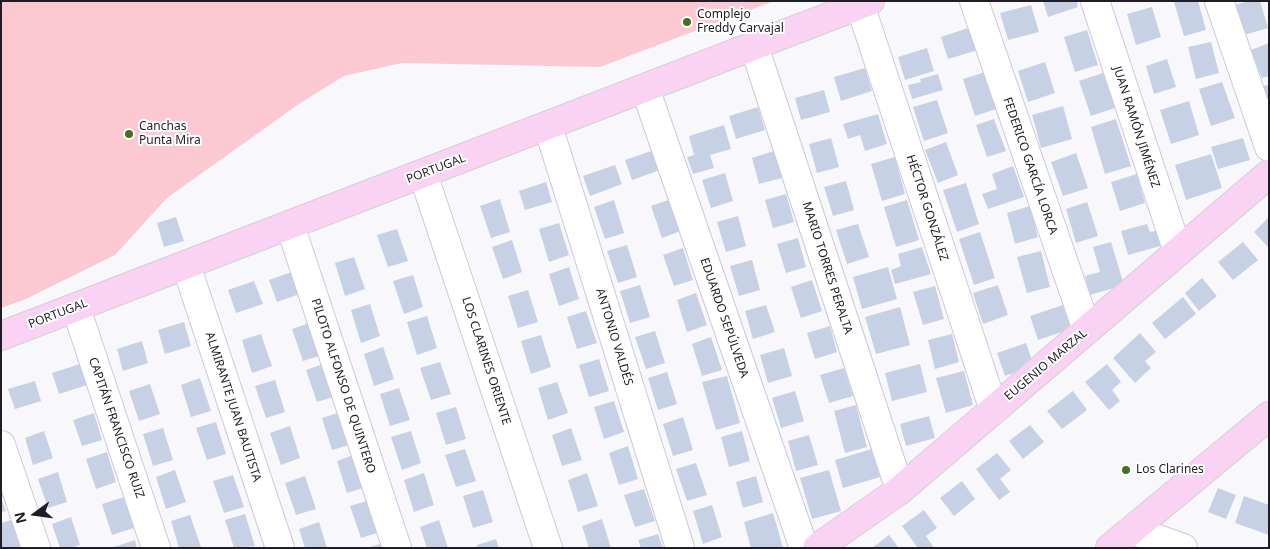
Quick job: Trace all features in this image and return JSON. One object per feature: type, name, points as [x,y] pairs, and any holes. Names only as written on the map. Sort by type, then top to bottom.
[{"type":"main road","name":"PORTUGAL","points":[[1,336],[865,3]]},
{"type":"main road","name":"EUGENIO MARZAL","points":[[817,548],[900,490],[1269,174]]},
{"type":"main road","points":[[1110,548],[1269,416]]},
{"type":"street","name":"FEDERICO GARCÍA LORCA","points":[[974,1],[1087,330]]},
{"type":"street","name":"JUAN RAMÓN JIMÉNEZ","points":[[1095,1],[1178,252]]},
{"type":"street","points":[[1219,1],[1269,147]]},
{"type":"street","name":"HÉCTOR GONZÁLEZ","points":[[865,3],[994,410]]},
{"type":"street","name":"MARIO TORRES PERALTA","points":[[754,46],[900,490]]},
{"type":"street","name":"EDUARDO SEPÚLVEDA","points":[[644,88],[804,548]]},
{"type":"street","name":"ANTONIO VALDÉS","points":[[548,126],[680,548]]},
{"type":"street","name":"LOS CLARINES ORIENTE","points":[[423,174],[548,548]]},
{"type":"street","name":"PILOTO ALFONSO DE QUINTERO","points":[[290,225],[397,548]]},
{"type":"street","name":"ALMIRANTE JUAN BAUTISTA","points":[[186,266],[280,548]]},
{"type":"street","name":"CAPITÁN FRANCISCO RUIZ","points":[[76,308],[156,548]]},
{"type":"street","points":[[1,445],[36,548]]},
{"type":"street","points":[[1132,530],[1183,548]]},
{"type":"shaded area","name":"Canchas Punta Mira","points":[[1,1],[774,1],[600,67],[402,63],[344,76],[299,104],[167,198],[115,255],[26,299],[1,308]]},
{"type":"building","points":[[1043,1],[1077,1],[1078,7],[1048,17]]},
{"type":"building","points":[[1198,1],[1206,30],[1184,36],[1174,2]]},
{"type":"building","points":[[1249,1],[1260,1],[1268,28],[1244,35],[1235,5]]},
{"type":"building","points":[[1031,5],[1039,32],[1008,40],[1000,13]]},
{"type":"building","points":[[1152,7],[1161,37],[1136,45],[1127,14]]},
{"type":"building","points":[[971,27],[978,50],[948,59],[941,37]]},
{"type":"building","points":[[1087,30],[1098,65],[1075,72],[1064,37]]},
{"type":"building","points":[[1211,42],[1219,73],[1196,79],[1188,47]]},
{"type":"building","points":[[1269,43],[1269,76],[1262,78],[1251,50]]},
{"type":"building","points":[[927,48],[934,71],[905,80],[898,57]]},
{"type":"building","points":[[1167,59],[1176,87],[1154,94],[1146,66]]},
{"type":"building","points":[[1045,62],[1055,93],[1028,102],[1018,71]]},
{"type":"building","points":[[865,68],[872,91],[841,101],[834,77]]},
{"type":"building","points":[[985,72],[996,109],[975,116],[963,79]]},
{"type":"building","points":[[1103,73],[1115,108],[1091,116],[1079,81]]},
{"type":"building","points":[[938,74],[943,90],[912,99],[908,85],[921,82],[920,79]]},
{"type":"building","points":[[1222,82],[1235,118],[1211,126],[1199,89]]},
{"type":"building","points":[[1269,85],[1269,101],[1268,101],[1263,86]]},
{"type":"building","points":[[824,90],[830,112],[801,120],[795,98]]},
{"type":"building","points":[[937,100],[948,133],[924,141],[913,107]]},
{"type":"building","points":[[1189,101],[1199,135],[1171,144],[1160,110]]},
{"type":"building","points":[[1063,106],[1072,139],[1041,148],[1032,115]]},
{"type":"building","points":[[758,107],[765,130],[736,139],[729,116]]},
{"type":"building","points":[[878,114],[887,144],[865,151],[860,135],[848,139],[843,124]]},
{"type":"building","points":[[994,119],[1006,151],[987,157],[976,125]]},
{"type":"building","points":[[1116,119],[1131,166],[1105,174],[1091,127]]},
{"type":"building","points":[[724,125],[731,149],[710,155],[714,168],[693,174],[687,157],[694,155],[689,136]]},
{"type":"building","points":[[831,138],[839,167],[817,173],[809,144]]},
{"type":"building","points":[[1243,138],[1250,160],[1218,169],[1211,147]]},
{"type":"building","points":[[946,142],[958,175],[938,183],[925,150]]},
{"type":"building","points":[[657,149],[663,169],[632,180],[625,160]]},
{"type":"building","points":[[774,151],[782,178],[759,184],[752,158]]},
{"type":"building","points":[[1076,153],[1088,188],[1063,196],[1051,162]]},
{"type":"building","points":[[1211,154],[1222,188],[1186,200],[1175,165]]},
{"type":"building","points":[[895,157],[905,194],[882,201],[871,164]]},
{"type":"building","points":[[615,165],[622,184],[590,196],[583,176]]},
{"type":"building","points":[[1013,166],[1024,197],[988,209],[982,194],[997,189],[992,174]]},
{"type":"building","points":[[725,173],[733,201],[711,208],[702,180]]},
{"type":"building","points":[[1137,174],[1145,203],[1120,211],[1111,182]]},
{"type":"building","points":[[846,181],[854,210],[833,216],[824,187]]},
{"type":"building","points":[[546,182],[552,202],[525,210],[519,191]]},
{"type":"building","points":[[966,183],[979,224],[957,232],[943,190]]},
{"type":"building","points":[[786,194],[794,222],[773,228],[765,200]]},
{"type":"building","points":[[500,199],[510,232],[491,238],[480,206]]},
{"type":"building","points":[[671,199],[681,231],[662,238],[651,206]]},
{"type":"building","points":[[614,200],[624,233],[605,239],[594,207]]},
{"type":"building","points":[[907,200],[919,240],[896,247],[884,207]]},
{"type":"building","points":[[1087,202],[1098,236],[1076,243],[1066,209]]},
{"type":"building","points":[[1030,206],[1038,237],[1015,244],[1007,213]]},
{"type":"building","points":[[738,216],[746,246],[726,252],[717,222]]},
{"type":"building","points":[[176,217],[184,241],[164,247],[157,223]]},
{"type":"building","points":[[1269,217],[1269,248],[1254,232]]},
{"type":"building","points":[[559,223],[569,255],[549,262],[539,229]]},
{"type":"building","points":[[858,224],[869,257],[847,264],[836,230]]},
{"type":"building","points":[[1147,224],[1150,232],[1159,230],[1164,245],[1128,255],[1121,231]]},
{"type":"building","points":[[397,229],[408,261],[388,267],[377,235]]},
{"type":"building","points":[[980,232],[995,278],[974,285],[959,239]]},
{"type":"building","points":[[798,238],[806,267],[786,273],[777,244]]},
{"type":"building","points":[[512,240],[522,272],[503,279],[492,247]]},
{"type":"building","points":[[1111,242],[1124,285],[1090,295],[1085,276],[1100,272],[1093,247]]},
{"type":"building","points":[[1243,242],[1258,260],[1233,280],[1218,262]]},
{"type":"building","points":[[627,245],[637,277],[618,283],[607,251]]},
{"type":"building","points":[[922,247],[931,274],[895,284],[891,270],[901,266],[898,254]]},
{"type":"building","points":[[683,248],[693,280],[674,286],[663,255]]},
{"type":"building","points":[[1041,251],[1050,287],[1027,293],[1017,257]]},
{"type":"building","points":[[354,257],[365,289],[345,296],[335,263]]},
{"type":"building","points":[[752,260],[760,290],[739,296],[730,266]]},
{"type":"building","points":[[569,267],[579,299],[559,306],[549,274]]},
{"type":"building","points":[[888,267],[897,299],[862,309],[853,277]]},
{"type":"building","points":[[297,270],[305,292],[277,302],[269,280]]},
{"type":"building","points":[[413,275],[423,307],[404,314],[393,281]]},
{"type":"building","points":[[1202,278],[1217,296],[1199,311],[1185,293]]},
{"type":"building","points":[[812,280],[822,311],[801,318],[791,287]]},
{"type":"building","points":[[254,281],[263,304],[236,313],[228,290]]},
{"type":"building","points":[[640,285],[650,317],[630,323],[620,291]]},
{"type":"building","points":[[998,285],[1008,315],[983,324],[973,293]]},
{"type":"building","points":[[935,286],[944,319],[923,325],[913,292]]},
{"type":"building","points":[[528,290],[538,322],[518,328],[508,296]]},
{"type":"building","points":[[696,293],[707,325],[687,332],[677,300]]},
{"type":"building","points":[[1183,297],[1196,314],[1165,339],[1152,323]]},
{"type":"building","points":[[370,304],[380,336],[361,343],[351,310]]},
{"type":"building","points":[[766,305],[775,332],[753,339],[745,311]]},
{"type":"building","points":[[1063,305],[1071,329],[1038,340],[1030,316]]},
{"type":"building","points":[[900,307],[910,345],[876,354],[865,317]]},
{"type":"building","points":[[586,311],[597,343],[577,349],[567,317]]},
{"type":"building","points":[[427,316],[437,348],[417,355],[407,322]]},
{"type":"building","points":[[184,322],[191,346],[165,354],[158,330]]},
{"type":"building","points":[[312,322],[322,355],[303,361],[292,329]]},
{"type":"building","points":[[830,326],[837,352],[815,359],[807,333]]},
{"type":"building","points":[[655,331],[665,363],[646,369],[635,337]]},
{"type":"building","points":[[1140,333],[1156,352],[1145,361],[1151,368],[1135,383],[1113,358]]},
{"type":"building","points":[[261,334],[272,366],[252,373],[242,340]]},
{"type":"building","points":[[952,334],[959,362],[935,369],[928,340]]},
{"type":"building","points":[[541,335],[551,367],[531,374],[521,341]]},
{"type":"building","points":[[711,337],[722,370],[702,376],[692,344]]},
{"type":"building","points":[[142,341],[148,363],[123,371],[117,349]]},
{"type":"building","points":[[1026,343],[1034,366],[1005,376],[997,353]]},
{"type":"building","points":[[383,347],[394,379],[374,386],[364,354]]},
{"type":"building","points":[[784,348],[792,376],[768,383],[760,355]]},
{"type":"building","points":[[599,359],[609,391],[589,397],[579,365]]},
{"type":"building","points":[[440,362],[451,394],[431,400],[420,368]]},
{"type":"building","points":[[326,363],[336,396],[317,402],[306,370]]},
{"type":"building","points":[[80,364],[87,385],[59,394],[52,373]]},
{"type":"building","points":[[920,364],[927,392],[892,401],[885,373]]},
{"type":"building","points":[[1107,364],[1121,382],[1112,390],[1120,401],[1109,410],[1085,382]]},
{"type":"building","points":[[844,368],[853,396],[829,403],[820,375]]},
{"type":"building","points":[[964,371],[973,405],[946,413],[936,378]]},
{"type":"building","points":[[667,372],[677,404],[658,410],[648,378]]},
{"type":"building","points":[[727,376],[740,423],[716,430],[702,382]]},
{"type":"building","points":[[200,378],[211,411],[191,417],[181,385]]},
{"type":"building","points":[[275,380],[285,412],[266,418],[255,386]]},
{"type":"building","points":[[35,381],[41,401],[15,409],[8,389]]},
{"type":"building","points":[[557,382],[568,413],[548,420],[538,388]]},
{"type":"building","points":[[150,384],[160,414],[139,421],[129,391]]},
{"type":"building","points":[[399,388],[410,420],[390,426],[380,394]]},
{"type":"building","points":[[795,391],[804,421],[781,428],[772,398]]},
{"type":"building","points":[[1073,391],[1087,410],[1062,429],[1047,411]]},
{"type":"building","points":[[614,401],[624,432],[604,439],[594,407]]},
{"type":"building","points":[[856,405],[867,447],[845,453],[834,411]]},
{"type":"building","points":[[456,407],[466,439],[446,445],[436,413]]},
{"type":"building","points":[[341,412],[352,444],[332,450],[322,418]]},
{"type":"building","points":[[94,413],[102,440],[82,446],[73,420]]},
{"type":"building","points":[[929,416],[935,438],[906,446],[900,424]]},
{"type":"building","points":[[683,417],[693,450],[673,456],[663,424]]},
{"type":"building","points":[[216,422],[226,454],[207,460],[196,428]]},
{"type":"building","points":[[1030,425],[1044,442],[1023,459],[1009,441]]},
{"type":"building","points":[[290,426],[300,458],[281,465],[270,433]]},
{"type":"building","points":[[163,428],[173,460],[153,466],[143,434]]},
{"type":"building","points":[[571,428],[582,460],[562,466],[552,435]]},
{"type":"building","points":[[44,431],[53,458],[33,465],[25,438]]},
{"type":"building","points":[[411,431],[421,463],[402,470],[391,437]]},
{"type":"building","points":[[742,431],[750,461],[729,467],[721,437]]},
{"type":"building","points":[[809,435],[818,465],[796,471],[788,441]]},
{"type":"building","points":[[628,446],[638,479],[619,485],[609,453]]},
{"type":"building","points":[[465,449],[476,481],[456,487],[445,455]]},
{"type":"building","points":[[872,449],[880,477],[843,488],[835,460]]},
{"type":"building","points":[[107,452],[116,482],[96,489],[86,459]]},
{"type":"building","points":[[997,453],[1011,470],[1000,479],[1010,492],[999,500],[976,469]]},
{"type":"building","points":[[356,454],[366,487],[347,493],[337,461]]},
{"type":"building","points":[[696,463],[707,495],[687,501],[676,469]]},
{"type":"building","points":[[175,470],[186,502],[166,509],[156,477]]},
{"type":"building","points":[[829,470],[841,511],[812,519],[800,478]]},
{"type":"building","points":[[58,472],[67,502],[48,508],[38,479]]},
{"type":"building","points":[[424,473],[434,505],[414,512],[404,480]]},
{"type":"building","points":[[587,473],[598,506],[578,512],[568,480]]},
{"type":"building","points":[[233,475],[244,507],[224,513],[213,481]]},
{"type":"building","points":[[305,476],[316,509],[296,515],[285,483]]},
{"type":"building","points":[[756,476],[763,502],[743,508],[736,482]]},
{"type":"building","points":[[962,481],[975,499],[954,516],[940,498]]},
{"type":"building","points":[[1218,488],[1236,495],[1226,519],[1208,512]]},
{"type":"building","points":[[644,489],[655,521],[635,527],[624,495]]},
{"type":"building","points":[[483,490],[493,522],[473,528],[463,496]]},
{"type":"building","points":[[1244,496],[1269,505],[1269,535],[1235,523]]},
{"type":"building","points":[[124,497],[134,528],[112,535],[102,504]]},
{"type":"building","points":[[1,498],[6,511],[1,512]]},
{"type":"building","points":[[370,500],[380,532],[361,538],[350,506]]},
{"type":"building","points":[[712,505],[722,537],[703,544],[693,511]]},
{"type":"building","points":[[924,510],[937,528],[926,536],[934,548],[918,548],[902,526]]},
{"type":"building","points":[[773,513],[783,548],[751,548],[744,522]]},
{"type":"building","points":[[245,514],[255,546],[234,548],[225,520]]},
{"type":"building","points":[[190,515],[201,547],[179,548],[171,521]]},
{"type":"building","points":[[71,517],[80,545],[71,548],[60,548],[52,524]]},
{"type":"building","points":[[602,519],[611,548],[589,548],[582,526]]},
{"type":"building","points":[[12,520],[21,548],[1,548],[1,523]]},
{"type":"building","points":[[439,520],[448,548],[427,548],[420,527]]},
{"type":"building","points":[[319,522],[327,548],[305,548],[299,529]]},
{"type":"building","points":[[658,534],[663,548],[641,548],[638,540]]},
{"type":"building","points":[[889,535],[899,548],[872,548]]},
{"type":"building","points":[[496,539],[499,548],[477,548],[477,545]]},
{"type":"building","points":[[135,540],[137,548],[114,548],[114,547]]},
{"type":"building","points":[[383,543],[384,548],[370,548],[370,547]]},
{"type":"place","name":"Complejo Freddy Carvajal","points":[[687,22]]},
{"type":"place","name":"Canchas Punta Mira","points":[[129,134]]},
{"type":"place","name":"Los Clarines","points":[[1126,470]]}]
